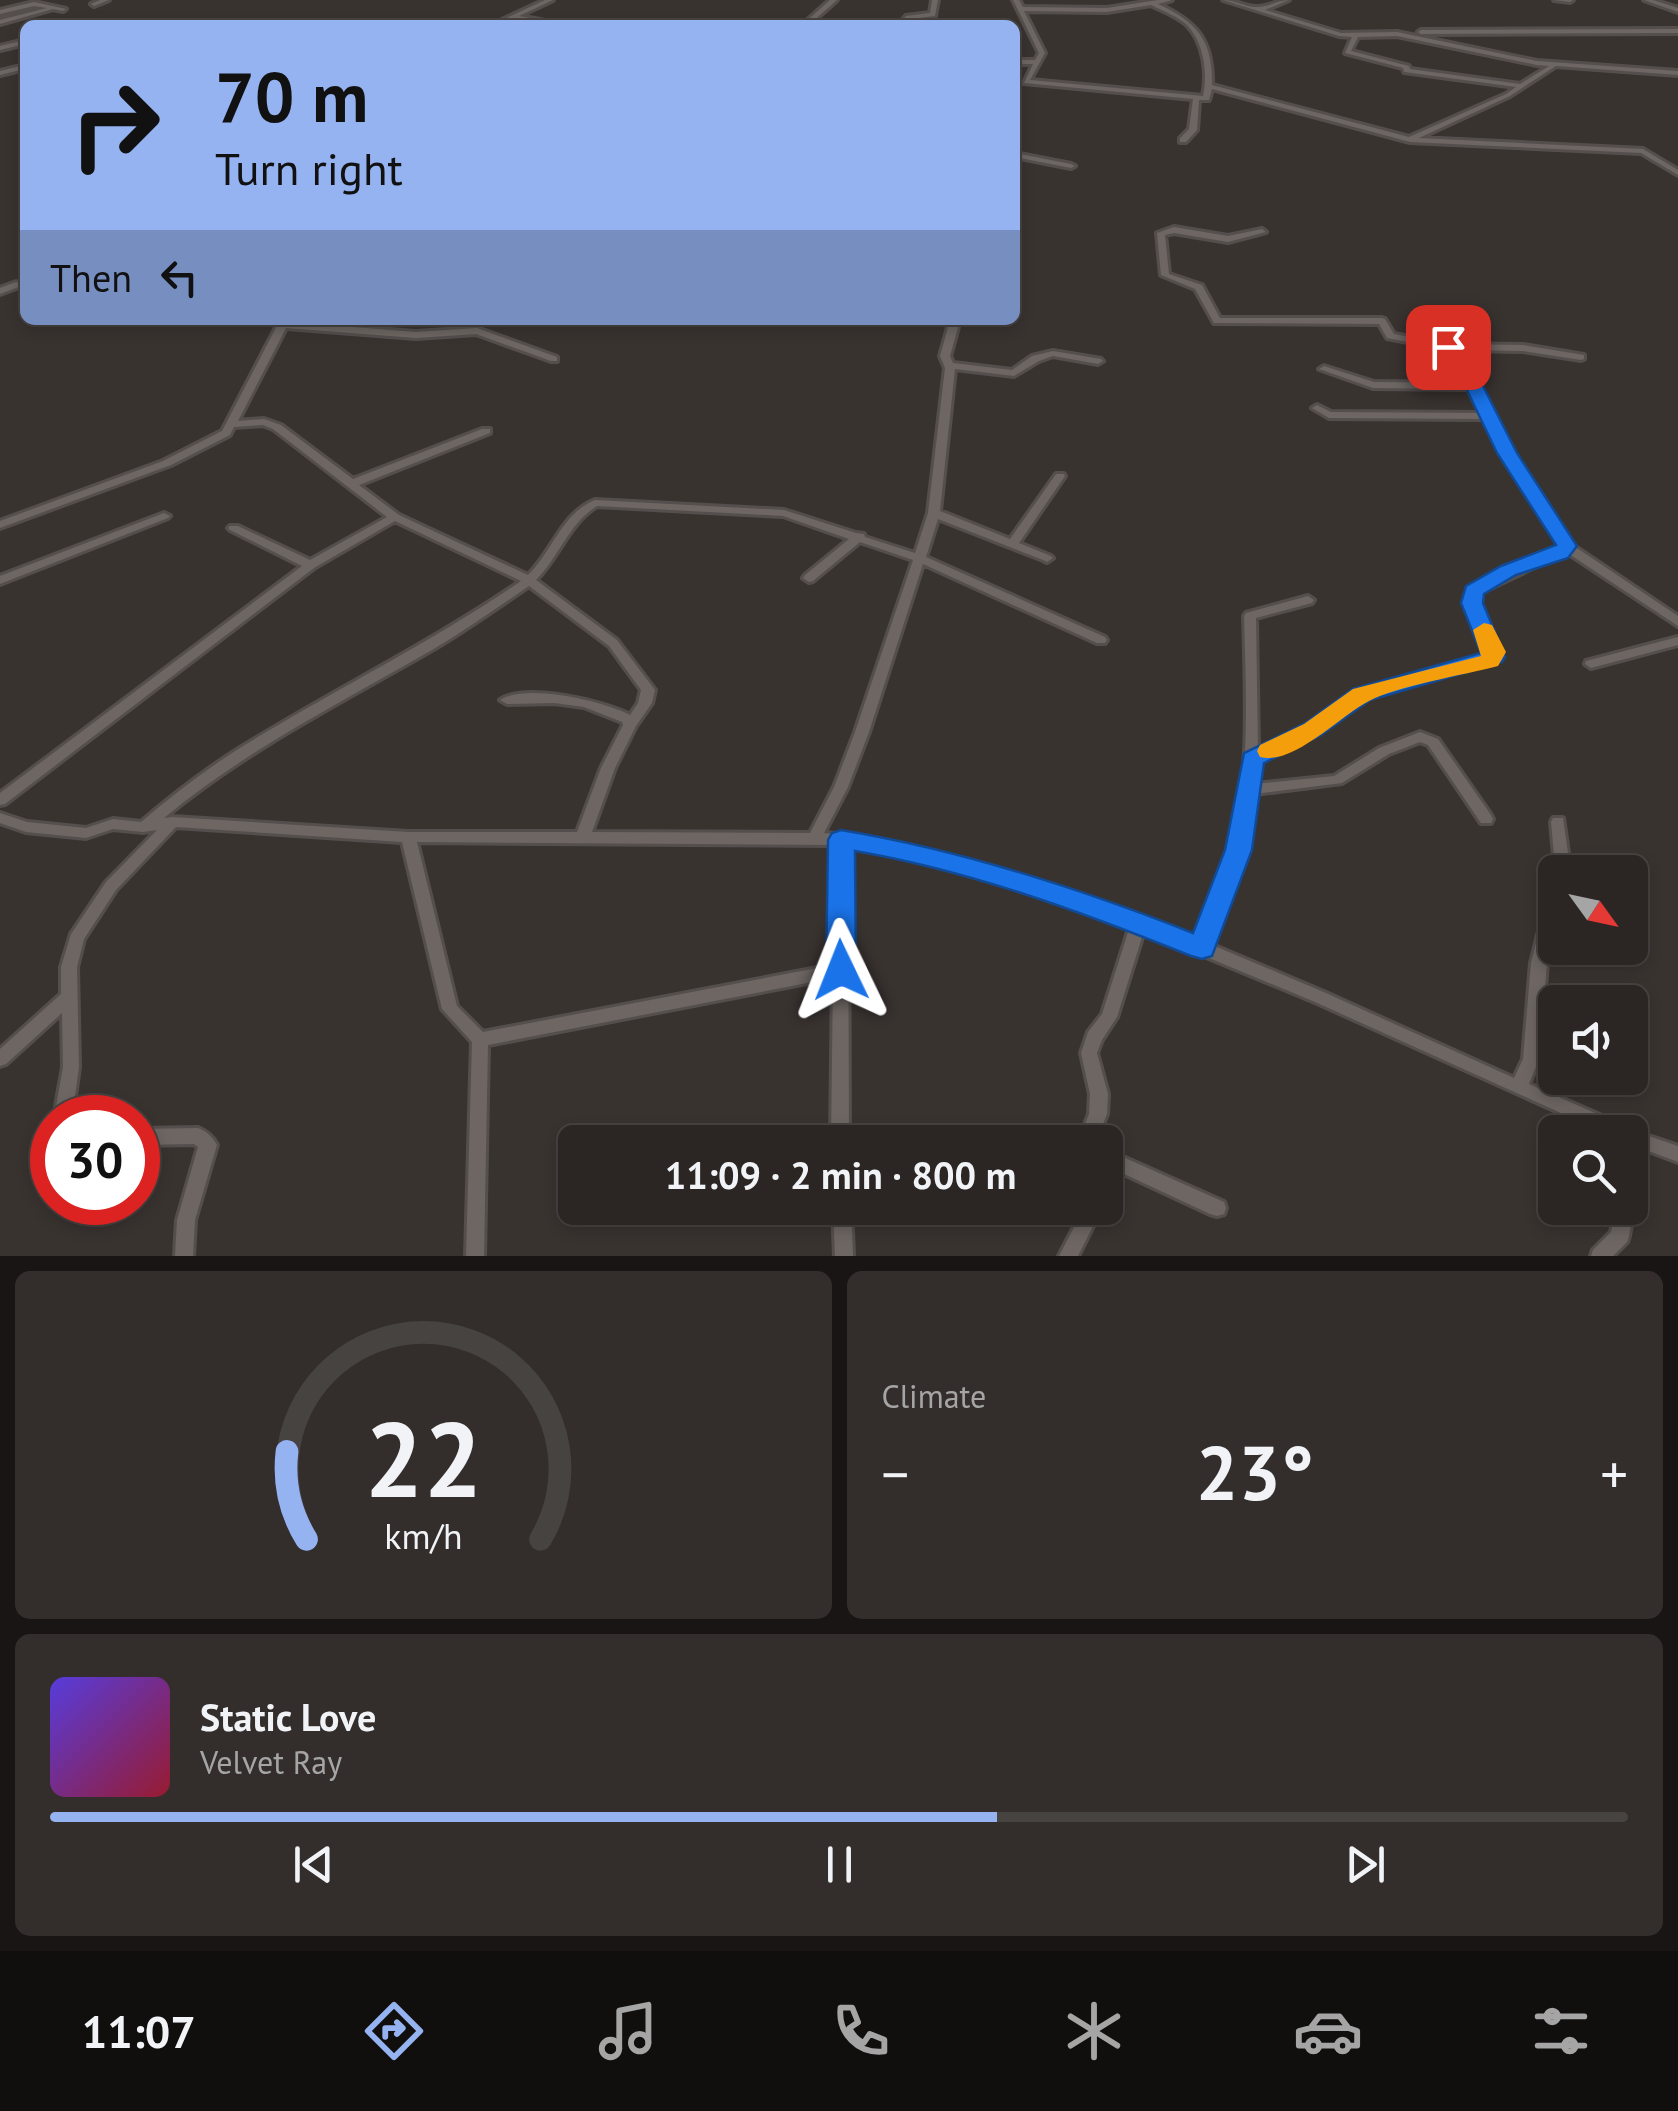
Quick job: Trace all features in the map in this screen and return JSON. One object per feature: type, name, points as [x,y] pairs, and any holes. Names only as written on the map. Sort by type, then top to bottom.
[{"type":"street","points":[[94,4],[106,0]]},
{"type":"street","points":[[505,20],[550,0]]},
{"type":"street","points":[[811,20],[834,0]]},
{"type":"street","points":[[905,20],[933,15],[935,0]]},
{"type":"street","points":[[1016,0],[1041,48],[1024,81],[1206,98],[1211,88],[1200,43],[1192,28],[1152,3]]},
{"type":"street","points":[[1020,9],[1107,10],[1169,0]]},
{"type":"street","points":[[1226,0],[1326,33],[1355,37],[1678,31]]},
{"type":"street","points":[[1258,10],[1286,0]]},
{"type":"street","points":[[1557,0],[1570,0]]},
{"type":"street","points":[[1647,0],[1678,10]]},
{"type":"street","points":[[0,12],[34,4],[60,8],[0,22]]},
{"type":"street","points":[[28,14],[54,19]]},
{"type":"street","points":[[511,17],[530,20]]},
{"type":"street","points":[[1397,34],[1555,65],[1678,73]]},
{"type":"street","points":[[1355,37],[1347,52],[1406,67],[1406,72],[1518,85]]},
{"type":"street","points":[[1020,62],[1036,62]]},
{"type":"street","points":[[1410,140],[1508,95],[1518,85],[1555,65]]},
{"type":"street","points":[[1020,83],[1031,71]]},
{"type":"street","points":[[1211,88],[1410,140],[1635,149],[1678,173]]},
{"type":"street","points":[[1182,140],[1192,130],[1196,100]]},
{"type":"street","points":[[1020,156],[1071,166]]},
{"type":"street","points":[[1262,232],[1228,240],[1174,230],[1161,233],[1164,275],[1198,287],[1217,321],[1382,321],[1390,336],[1448,347],[1523,348],[1581,357]]},
{"type":"street","points":[[0,291],[16,284]]},
{"type":"street","points":[[0,525],[167,463],[214,441],[232,424],[283,325]]},
{"type":"street","points":[[315,325],[416,335],[478,332],[554,359]]},
{"type":"street","points":[[814,838],[841,787],[862,732],[934,513],[949,367],[945,356],[954,325]]},
{"type":"street","points":[[1448,347],[1474,386],[1507,453],[1566,546],[1678,622]]},
{"type":"street","points":[[949,367],[1014,372],[1034,356],[1053,353],[1098,361]]},
{"type":"street","points":[[1324,369],[1372,385],[1474,386]]},
{"type":"street","points":[[1318,408],[1329,414],[1490,416]]},
{"type":"street","points":[[232,424],[264,422],[277,426],[394,517],[530,581],[613,643],[648,690],[645,704],[608,768],[582,838]]},
{"type":"street","points":[[352,484],[486,430]]},
{"type":"street","points":[[1013,543],[1060,476]]},
{"type":"street","points":[[143,828],[238,754],[385,674],[530,581],[555,554],[575,518],[595,503],[758,510],[860,536],[921,558],[1101,640]]},
{"type":"street","points":[[934,513],[1047,558]]},
{"type":"street","points":[[0,580],[164,516]]},
{"type":"street","points":[[0,800],[310,565],[394,517]]},
{"type":"street","points":[[234,528],[310,565]]},
{"type":"street","points":[[809,578],[860,536]]},
{"type":"street","points":[[1252,759],[1312,730],[1362,694],[1490,661],[1494,652],[1472,603],[1474,591],[1508,571],[1561,554],[1566,546]]},
{"type":"street","points":[[1202,948],[1238,850],[1250,790],[1250,616],[1308,600]]},
{"type":"street","points":[[1592,664],[1678,640]]},
{"type":"street","points":[[507,700],[558,698],[586,703],[620,714],[630,725]]},
{"type":"street","points":[[1250,790],[1337,780],[1384,751],[1420,737],[1433,742],[1486,819]]},
{"type":"street","points":[[0,818],[44,830],[86,832],[114,824],[143,828],[173,822],[408,837],[841,840],[952,862],[1093,905],[1202,948],[1583,1115]]},
{"type":"street","points":[[67,1095],[71,1067],[72,953],[85,922],[111,886],[173,822]]},
{"type":"street","points":[[1558,822],[1562,855]]},
{"type":"street","points":[[408,837],[450,1009],[480,1040],[475,1256]]},
{"type":"street","points":[[840,1125],[841,840]]},
{"type":"street","points":[[1094,1125],[1099,1094],[1090,1054],[1094,1037],[1109,1017],[1139,923]]},
{"type":"street","points":[[1520,1087],[1530,1058],[1539,965]]},
{"type":"street","points":[[480,1040],[841,970]]},
{"type":"street","points":[[0,1059],[70,996]]},
{"type":"street","points":[[160,1137],[188,1136],[208,1145],[186,1220],[184,1256]]},
{"type":"street","points":[[1648,1143],[1678,1154]]},
{"type":"street","points":[[1123,1165],[1216,1208]]},
{"type":"street","points":[[843,1225],[844,1256]]},
{"type":"street","points":[[1068,1256],[1085,1225]]},
{"type":"street","points":[[1600,1256],[1620,1236],[1622,1225]]},
{"type":"slow traffic","points":[[1269,751],[1312,730],[1362,694],[1490,661],[1494,652],[1484,630]]},
{"type":"route","points":[[841,970],[841,840],[952,862],[1093,905],[1202,948],[1238,850],[1252,759],[1312,730],[1362,694],[1494,657],[1472,603],[1474,591],[1508,571],[1561,554],[1566,546],[1540,498],[1507,453],[1474,386],[1448,347]]}]
